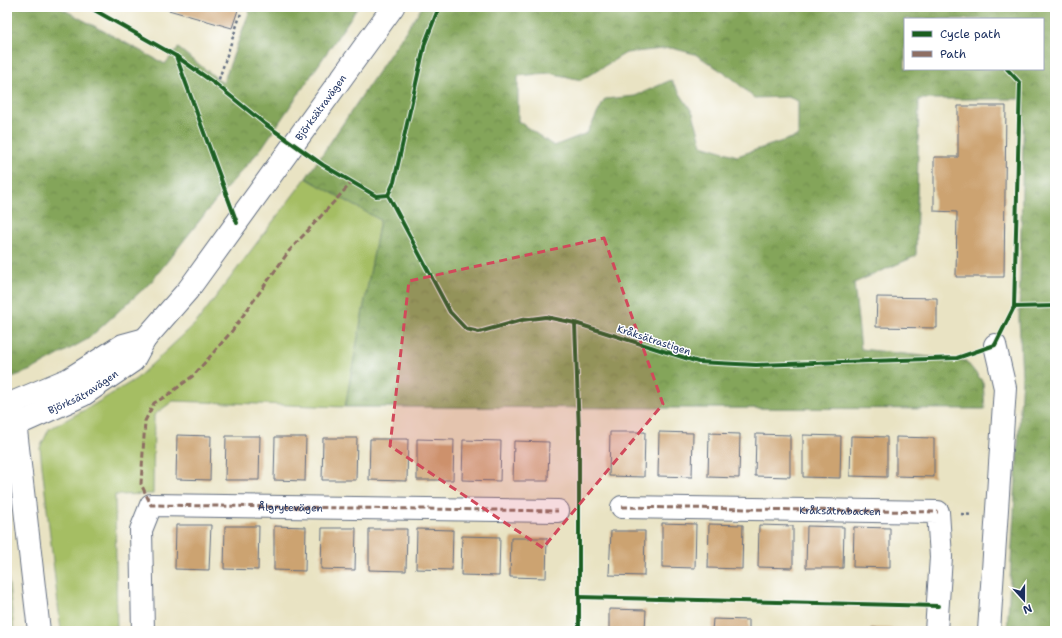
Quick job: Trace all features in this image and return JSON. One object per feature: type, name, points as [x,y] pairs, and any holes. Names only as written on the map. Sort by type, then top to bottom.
[{"type":"street","name":"Björksätravägen","points":[[11,415],[83,395],[133,361],[145,339],[188,290],[393,7]]},
{"type":"street","points":[[989,631],[1005,388],[995,345]]},
{"type":"street","points":[[11,415],[39,631]]},
{"type":"street","name":"Ålgrytevägen","points":[[143,631],[141,530],[151,506],[558,511]]},
{"type":"street","name":"Kråksätrabacken","points":[[622,508],[938,512]]},
{"type":"street","points":[[936,631],[941,557],[938,512]]},
{"type":"path","points":[[217,85],[243,7]]},
{"type":"path","points":[[211,81],[223,90]]},
{"type":"path","points":[[938,512],[997,516]]},
{"type":"highlighted area","points":[[604,238],[663,404],[543,548],[390,446],[409,281]]},
{"type":"green space","points":[[7,7],[59,7],[165,64],[178,48],[223,83],[251,7],[358,7],[261,149],[216,200],[151,282],[88,339],[31,370],[7,379]]},
{"type":"green space","points":[[422,7],[1055,7],[1055,631],[1007,631],[1022,376],[1019,319],[1024,99],[919,99],[916,256],[854,283],[861,349],[966,361],[983,382],[985,409],[345,407],[380,220],[306,178]],"holes":[[[671,48],[695,54],[732,78],[754,98],[788,97],[798,101],[798,136],[737,156],[702,145],[693,113],[671,80],[635,96],[605,99],[587,133],[554,146],[518,121],[518,76],[550,73],[581,80],[626,53]]]},
{"type":"green space","points":[[306,178],[380,220],[345,407],[173,401],[154,415],[153,494],[115,495],[117,631],[61,631],[40,448],[49,429],[90,407],[136,379],[196,323]]},
{"type":"green space","points":[[7,567],[14,631],[7,631]]},
{"type":"building","points":[[158,7],[239,7],[232,28]]},
{"type":"building","points":[[958,106],[1006,106],[1004,277],[956,277],[957,212],[934,211],[934,157],[958,157]]},
{"type":"building","points":[[877,297],[937,298],[937,328],[876,327]]},
{"type":"building","points":[[610,432],[645,432],[644,477],[609,476]]},
{"type":"building","points":[[659,432],[693,433],[692,477],[658,476]]},
{"type":"building","points":[[709,433],[740,434],[739,478],[708,477]]},
{"type":"building","points":[[756,434],[790,435],[790,477],[755,476]]},
{"type":"building","points":[[177,435],[211,436],[210,480],[176,479]]},
{"type":"building","points":[[803,435],[841,436],[840,478],[803,477]]},
{"type":"building","points":[[226,436],[260,436],[259,480],[225,480]]},
{"type":"building","points":[[851,436],[887,437],[887,477],[850,476]]},
{"type":"building","points":[[275,437],[306,437],[305,481],[274,480]]},
{"type":"building","points":[[896,437],[934,438],[934,477],[896,476]]},
{"type":"building","points":[[323,438],[357,438],[356,480],[322,480]]},
{"type":"building","points":[[370,439],[408,439],[407,481],[369,480]]},
{"type":"building","points":[[417,439],[454,440],[453,480],[417,480]]},
{"type":"building","points":[[463,440],[501,441],[500,481],[462,480]]},
{"type":"building","points":[[514,441],[549,442],[548,481],[513,481]]},
{"type":"building","points":[[662,523],[696,524],[695,568],[662,567]]},
{"type":"building","points":[[709,524],[743,525],[742,569],[708,568]]},
{"type":"building","points":[[176,525],[211,525],[209,570],[175,569]]},
{"type":"building","points":[[759,525],[793,526],[793,568],[758,567]]},
{"type":"building","points":[[225,526],[259,526],[258,570],[224,569]]},
{"type":"building","points":[[274,526],[306,527],[305,571],[274,570]]},
{"type":"building","points":[[807,526],[844,527],[843,568],[806,568]]},
{"type":"building","points":[[854,527],[890,528],[890,568],[853,567]]},
{"type":"building","points":[[322,528],[356,528],[355,570],[321,569]]},
{"type":"building","points":[[369,529],[407,529],[406,571],[369,570]]},
{"type":"building","points":[[417,529],[453,530],[452,570],[416,569]]},
{"type":"building","points":[[611,531],[645,531],[644,576],[609,575]]},
{"type":"building","points":[[462,536],[500,537],[499,576],[461,575]]},
{"type":"building","points":[[511,538],[547,538],[546,578],[510,577]]},
{"type":"building","points":[[609,609],[646,610],[645,631],[609,631]]},
{"type":"building","points":[[713,619],[749,620],[749,631],[712,631]]},
{"type":"building","points":[[871,628],[908,629],[908,631],[871,631]]},
{"type":"marked path","points":[[952,7],[958,13]]},
{"type":"marked path","points":[[353,181],[289,251],[232,331],[194,375],[168,395],[154,403],[145,421],[141,484],[151,505],[558,511]]},
{"type":"marked path","points":[[622,507],[938,512]]},
{"type":"cycle path","points":[[89,7],[176,56],[217,85],[265,124],[323,165],[376,196],[388,195],[394,182],[425,43],[439,7]]},
{"type":"cycle path","points":[[176,56],[237,223]]},
{"type":"cycle path","points":[[1008,70],[1020,83],[1014,307]]},
{"type":"cycle path","name":"Kråksätrastigen","points":[[388,195],[450,312],[466,329],[479,332],[522,320],[546,317],[575,323],[698,362],[756,365],[957,358],[995,345],[1014,307],[1055,306]]},
{"type":"cycle path","points":[[575,323],[579,432],[579,631]]},
{"type":"cycle path","points":[[579,597],[938,606]]}]
